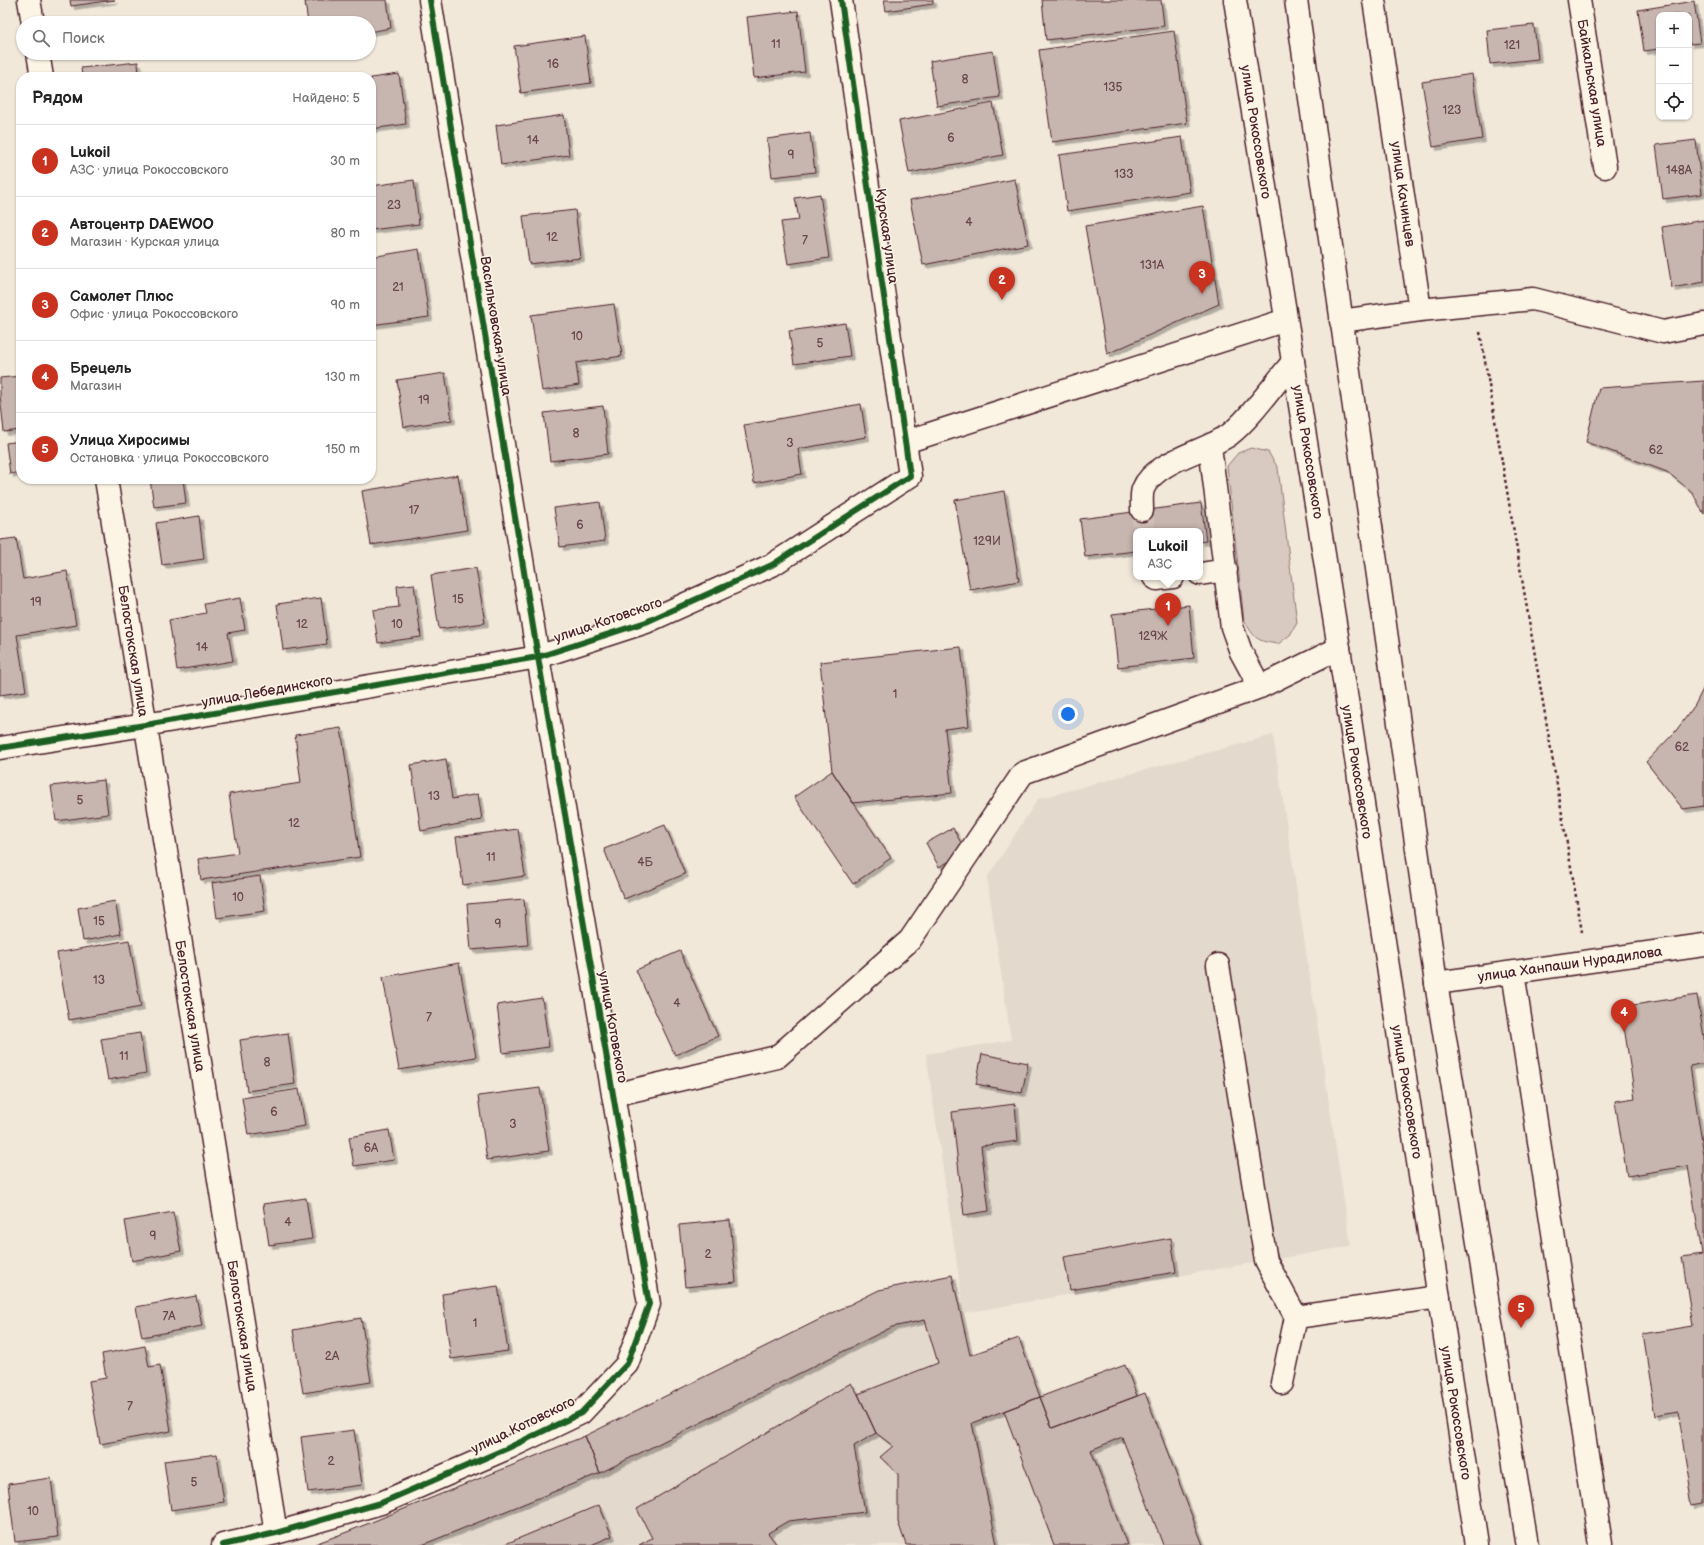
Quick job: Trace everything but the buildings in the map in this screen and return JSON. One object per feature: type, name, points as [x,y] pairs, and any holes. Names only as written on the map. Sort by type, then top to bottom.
[{"type":"main road","points":[[29,0],[32,16]]},
{"type":"main road","name":"Васильковская улица","points":[[430,0],[538,656]]},
{"type":"main road","name":"Курская улица","points":[[841,0],[910,476]]},
{"type":"main road","name":"улица Рокоссовского","points":[[1235,0],[1339,648],[1477,1545]]},
{"type":"main road","points":[[1296,0],[1436,983],[1528,1545]]},
{"type":"main road","name":"улица Качинцев","points":[[1374,0],[1420,310]]},
{"type":"main road","name":"Байкальская улица","points":[[1579,0],[1605,167]]},
{"type":"main road","points":[[39,60],[41,72]]},
{"type":"main road","points":[[1341,321],[1420,310],[1533,299],[1663,332],[1704,324]]},
{"type":"main road","points":[[905,442],[1286,320]]},
{"type":"main road","points":[[1142,510],[1142,490],[1149,479],[1160,468],[1210,446],[1229,434],[1247,417],[1293,362]]},
{"type":"main road","points":[[1210,446],[1232,627],[1236,642],[1260,687]]},
{"type":"main road","name":"улица Котовского","points":[[223,1545],[276,1533],[381,1503],[515,1445],[581,1413],[627,1364],[649,1304],[538,656],[646,622],[772,565],[910,476]]},
{"type":"main road","name":"Белостокская улица","points":[[107,484],[276,1533]]},
{"type":"main road","points":[[1203,574],[1226,570]]},
{"type":"main road","points":[[613,1095],[777,1057],[910,940],[1023,773],[1260,687],[1339,648]]},
{"type":"main road","name":"улица Лебединского","points":[[0,748],[145,725],[538,656]]},
{"type":"main road","name":"улица Ханпаши Нурадилова","points":[[1436,983],[1704,945]]},
{"type":"main road","points":[[1218,965],[1266,1261],[1296,1317],[1282,1383]]},
{"type":"main road","points":[[1513,972],[1601,1545]]},
{"type":"main road","points":[[1296,1317],[1439,1297]]},
{"type":"path","points":[[1476,305],[1583,932],[1577,937]]},
{"type":"shaded area","points":[[1251,448],[1268,452],[1278,468],[1297,623],[1290,635],[1278,644],[1265,642],[1257,638],[1244,620],[1227,466],[1238,453]]},
{"type":"shaded area","points":[[1273,735],[1351,1246],[964,1313],[926,1054],[1011,1040],[987,878],[1038,799]]},
{"type":"shaded area","points":[[952,1275],[970,1355],[1019,1338],[1052,1428],[1145,1393],[1203,1545],[311,1545],[347,1532],[585,1436],[883,1290]]},
{"type":"tunnel","points":[[1142,510],[1144,528]]},
{"type":"cycle path","points":[[223,1545],[276,1533],[381,1503],[508,1448],[581,1413],[627,1364],[649,1304],[538,657],[430,0]]},
{"type":"cycle path","points":[[0,748],[145,725],[538,657],[646,622],[772,565],[910,476],[841,0]]},
{"type":"place","name":"Самолет Плюс","points":[[1202,294]]},
{"type":"place","name":"Автоцентр DAEWOO","points":[[1002,300]]},
{"type":"place","name":"Lukoil","points":[[1168,626]]},
{"type":"place","name":"Брецель","points":[[1624,1032]]},
{"type":"place","name":"Улица Хиросимы","points":[[1521,1328]]}]
